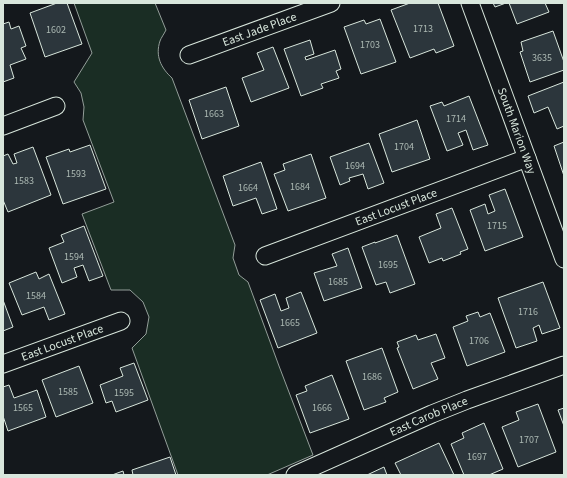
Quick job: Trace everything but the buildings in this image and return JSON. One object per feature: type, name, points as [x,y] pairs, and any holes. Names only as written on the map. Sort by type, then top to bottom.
[{"type":"street","name":"East Jade Place","points":[[189,55],[330,3]]},
{"type":"street","name":"South Marion Way","points":[[470,3],[564,259]]},
{"type":"street","points":[[3,126],[56,106]]},
{"type":"street","name":"East Locust Place","points":[[265,256],[527,158]]},
{"type":"street","name":"East Locust Place","points":[[3,364],[121,321]]},
{"type":"street","name":"East Carob Place","points":[[304,473],[432,414],[564,365]]},
{"type":"green space","points":[[74,3],[155,3],[166,30],[160,40],[158,52],[160,61],[162,66],[172,78],[235,245],[233,258],[239,275],[248,282],[313,455],[267,475],[178,475],[132,348],[146,334],[149,317],[143,302],[130,290],[111,290],[82,214],[114,202],[83,120],[84,107],[81,93],[74,82],[92,53]]}]
